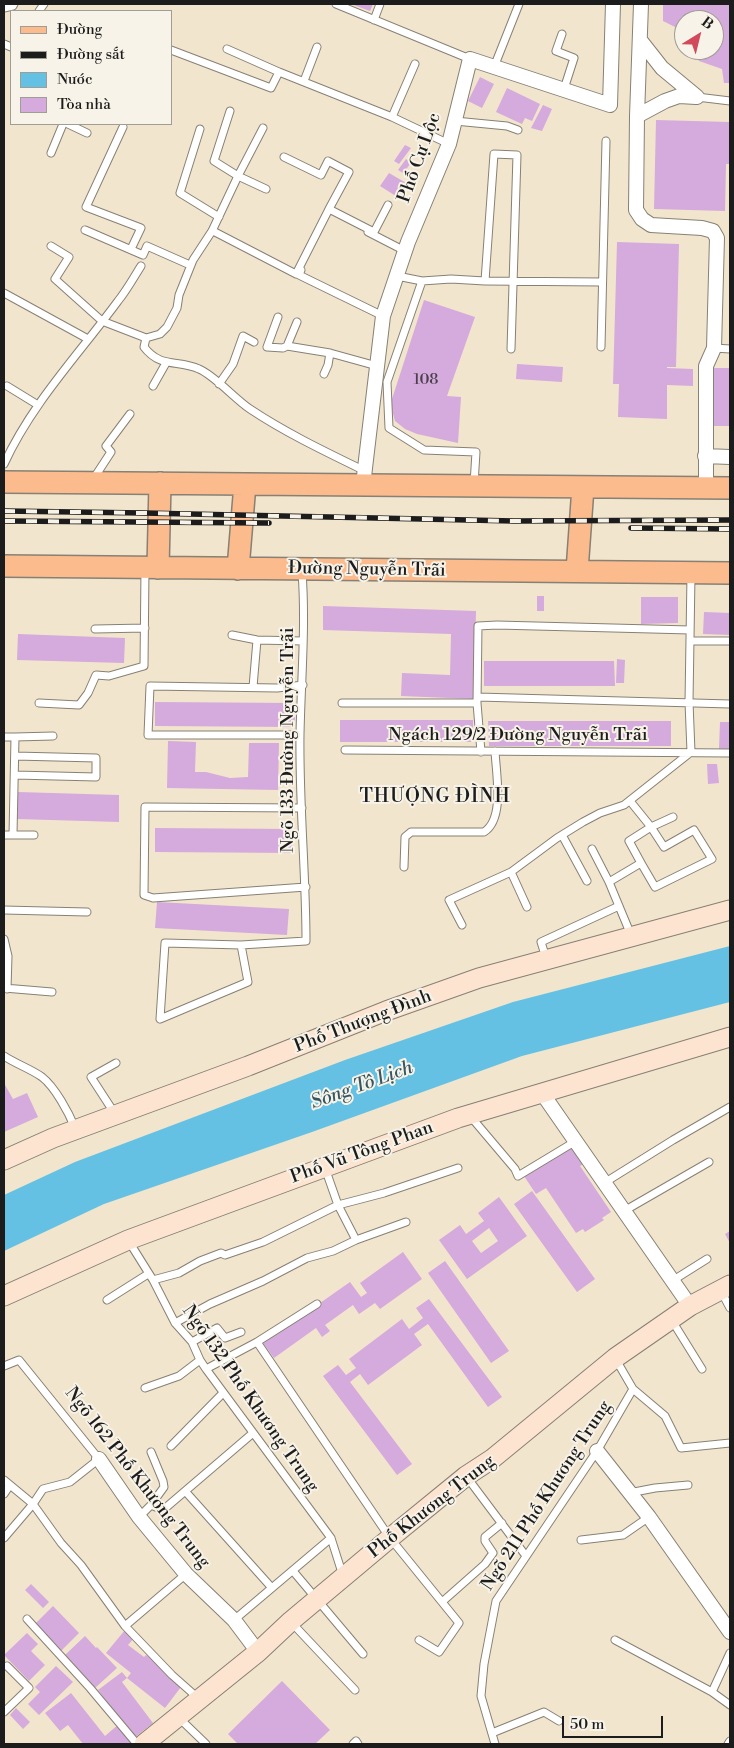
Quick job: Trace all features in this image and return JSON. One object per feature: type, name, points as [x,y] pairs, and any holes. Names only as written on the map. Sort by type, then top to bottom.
[{"type":"main road","points":[[4,482],[244,484],[364,478],[474,486],[730,488]]},
{"type":"main road","points":[[151,568],[160,483]]},
{"type":"main road","points":[[238,569],[244,484]]},
{"type":"main road","points":[[577,572],[583,487]]},
{"type":"main road","name":"Đường Nguyễn Trãi","points":[[4,566],[730,573]]},
{"type":"main road","name":"Phố Thượng Đình","points":[[4,1160],[42,1142],[115,1114],[248,1066],[479,978],[730,910]]},
{"type":"main road","name":"Phố Vũ Tông Phan","points":[[4,1296],[128,1240],[469,1114],[730,1037]]},
{"type":"main road","name":"Phố Khương Trung","points":[[144,1744],[258,1652],[291,1621],[390,1538],[466,1476],[492,1460],[615,1358],[690,1306],[726,1288]]},
{"type":"street","points":[[470,58],[610,105],[612,4]]},
{"type":"street","points":[[641,4],[636,210],[642,219],[651,225],[702,228],[713,231],[717,238],[714,348],[706,366],[706,488]]},
{"type":"street","points":[[640,40],[662,68],[697,97]]},
{"type":"street","name":"Phố Cự Lộc","points":[[364,478],[383,316],[405,251],[449,144],[470,58]]},
{"type":"street","points":[[637,116],[665,101],[679,96],[697,97]]},
{"type":"street","points":[[705,456],[730,457]]},
{"type":"street","points":[[542,1093],[690,1306]]},
{"type":"street","points":[[597,1451],[649,1518],[730,1632]]},
{"type":"street","name":"Ngõ 162 Phố Khương Trung","points":[[99,1459],[139,1517],[186,1574],[234,1620],[258,1652]]},
{"type":"lane","points":[[4,8],[14,4]]},
{"type":"lane","points":[[336,4],[470,58]]},
{"type":"lane","points":[[374,20],[380,4]]},
{"type":"lane","points":[[494,67],[519,4]]},
{"type":"lane","points":[[562,34],[556,51],[574,58],[564,89]]},
{"type":"lane","points":[[304,81],[317,47]]},
{"type":"lane","points":[[227,49],[392,117],[449,144]]},
{"type":"lane","points":[[172,50],[272,88],[280,72]]},
{"type":"lane","points":[[392,117],[415,64]]},
{"type":"lane","points":[[697,97],[730,101]]},
{"type":"lane","points":[[230,111],[214,161],[238,176],[266,189]]},
{"type":"lane","points":[[455,121],[507,126],[518,130]]},
{"type":"lane","points":[[51,154],[63,125]]},
{"type":"lane","points":[[70,125],[88,132]]},
{"type":"lane","points":[[123,127],[86,207],[141,228],[130,249]]},
{"type":"lane","points":[[51,246],[68,257],[54,279],[102,321],[146,338],[160,334],[167,327],[177,308],[178,295],[190,265],[212,230],[264,128]]},
{"type":"lane","points":[[200,129],[180,193],[219,217]]},
{"type":"lane","points":[[601,347],[606,141]]},
{"type":"lane","points":[[485,281],[494,154],[516,155],[511,350]]},
{"type":"lane","points":[[284,157],[320,175],[328,161],[349,172],[299,275],[383,316]]},
{"type":"lane","points":[[330,211],[374,232],[388,205]]},
{"type":"lane","points":[[212,230],[296,274],[330,211]]},
{"type":"lane","points":[[330,211],[405,251]]},
{"type":"lane","points":[[85,230],[143,255],[147,246],[190,265]]},
{"type":"lane","points":[[4,464],[15,440],[38,405],[119,300],[141,266]]},
{"type":"lane","points":[[397,276],[422,281],[451,279],[513,282],[602,282]]},
{"type":"lane","points":[[422,281],[387,382],[388,428],[424,450],[476,452],[474,486]]},
{"type":"lane","points":[[4,294],[88,339]]},
{"type":"lane","points":[[278,317],[267,347],[283,348],[287,346],[330,353],[378,366]]},
{"type":"lane","points":[[287,346],[298,322]]},
{"type":"lane","points":[[219,384],[233,364],[243,336],[254,342]]},
{"type":"lane","points":[[146,338],[144,347],[150,354],[166,363],[181,364],[200,369],[249,409],[364,478]]},
{"type":"lane","points":[[714,348],[730,349]]},
{"type":"lane","points":[[324,374],[330,353]]},
{"type":"lane","points":[[154,386],[166,363]]},
{"type":"lane","points":[[7,386],[38,405]]},
{"type":"lane","points":[[91,482],[102,469],[111,452],[106,446],[130,414]]},
{"type":"lane","points":[[39,703],[79,705],[88,693],[96,675],[108,676],[144,666],[145,628],[151,568]]},
{"type":"lane","name":"Ngõ 133 Đường Nguyễn Trãi","points":[[241,945],[306,941],[306,886],[300,736],[303,685],[302,569]]},
{"type":"lane","points":[[462,925],[449,900],[511,872],[562,835],[600,813],[624,805],[691,752],[689,702],[691,572]]},
{"type":"lane","points":[[481,752],[478,700],[478,626],[690,630]]},
{"type":"lane","points":[[95,629],[145,628]]},
{"type":"lane","points":[[232,635],[257,640],[303,641]]},
{"type":"lane","points":[[253,687],[257,640]]},
{"type":"lane","points":[[690,641],[730,641]]},
{"type":"lane","points":[[300,736],[148,735],[150,686],[277,688],[303,685]]},
{"type":"lane","points":[[342,703],[478,700],[730,704]]},
{"type":"lane","points":[[4,736],[53,736]]},
{"type":"lane","points":[[13,835],[16,737]]},
{"type":"lane","name":"Ngách 129/2 Đường Nguyễn Trãi","points":[[345,750],[730,753]]},
{"type":"lane","points":[[404,866],[405,836],[411,832],[484,832],[492,825],[496,818],[497,806],[495,751]]},
{"type":"lane","points":[[15,756],[96,758],[96,777],[15,775]]},
{"type":"lane","points":[[630,801],[651,827],[664,847],[694,830],[712,859],[655,887],[629,841],[651,827],[672,817]]},
{"type":"lane","points":[[302,808],[144,807],[144,895],[153,898],[306,886]]},
{"type":"lane","points":[[4,835],[34,835]]},
{"type":"lane","points":[[562,835],[588,881]]},
{"type":"lane","points":[[592,849],[609,882],[632,937]]},
{"type":"lane","points":[[609,882],[641,863]]},
{"type":"lane","points":[[511,872],[526,906]]},
{"type":"lane","points":[[546,959],[541,942],[618,906]]},
{"type":"lane","points":[[4,910],[88,912]]},
{"type":"lane","points":[[4,939],[8,956],[5,988],[52,992]]},
{"type":"lane","points":[[165,943],[241,945],[248,982],[160,1019],[165,943]]},
{"type":"lane","points":[[4,1056],[44,1078],[51,1086],[76,1130]]},
{"type":"lane","points":[[115,1114],[91,1077],[116,1063]]},
{"type":"lane","points":[[604,1183],[730,1107]]},
{"type":"lane","points":[[469,1114],[515,1169],[518,1176],[576,1141]]},
{"type":"lane","points":[[624,1211],[709,1162]]},
{"type":"lane","points":[[324,1167],[338,1205],[356,1240]]},
{"type":"lane","points":[[107,1300],[150,1277],[179,1272],[213,1255],[221,1253],[225,1255],[263,1242],[338,1205],[384,1193],[458,1168]]},
{"type":"lane","points":[[175,1323],[307,1258],[334,1251],[356,1240],[406,1222]]},
{"type":"lane","name":"Ngõ 132 Phố Khương Trung","points":[[128,1240],[175,1323],[192,1342],[206,1370],[331,1538],[343,1577]]},
{"type":"lane","points":[[672,1281],[707,1259]]},
{"type":"lane","points":[[726,1288],[730,1308]]},
{"type":"lane","points":[[206,1370],[257,1342],[317,1304]]},
{"type":"lane","points":[[671,1318],[702,1369]]},
{"type":"lane","points":[[192,1342],[217,1328],[225,1338],[241,1332]]},
{"type":"lane","points":[[257,1342],[390,1538],[459,1623],[440,1652],[419,1640]]},
{"type":"lane","name":"Ngõ 211 Phố Khương Trung","points":[[495,1744],[481,1696],[484,1664],[496,1601],[597,1451],[633,1389],[615,1358]]},
{"type":"lane","name":"Ngõ 162 Phố Khương Trung","points":[[4,1366],[19,1360],[99,1459]]},
{"type":"lane","points":[[145,1388],[179,1376],[200,1360]]},
{"type":"lane","points":[[633,1389],[665,1416],[681,1448],[730,1443]]},
{"type":"lane","points":[[170,1446],[224,1393]]},
{"type":"lane","points":[[151,1505],[163,1510],[253,1433]]},
{"type":"lane","points":[[139,1517],[151,1505],[164,1487],[151,1452]]},
{"type":"lane","points":[[4,1538],[33,1504],[43,1489],[70,1482],[99,1459]]},
{"type":"lane","points":[[466,1476],[526,1556]]},
{"type":"lane","points":[[4,1480],[33,1504],[126,1626],[172,1675],[201,1699]]},
{"type":"lane","points":[[4,1494],[10,1485]]},
{"type":"lane","points":[[629,1493],[688,1485]]},
{"type":"lane","points":[[185,1491],[272,1588]]},
{"type":"lane","points":[[581,1540],[623,1535],[649,1518]]},
{"type":"lane","points":[[442,1602],[485,1564],[493,1553],[485,1541],[485,1537],[502,1523]]},
{"type":"lane","points":[[234,1620],[331,1538]]},
{"type":"lane","points":[[293,1571],[363,1654]]},
{"type":"lane","points":[[126,1626],[186,1574]]},
{"type":"lane","points":[[27,1619],[90,1688],[137,1744]]},
{"type":"lane","points":[[291,1621],[355,1690]]},
{"type":"lane","points":[[615,1640],[712,1692],[730,1706]]},
{"type":"lane","points":[[712,1692],[730,1653]]},
{"type":"lane","points":[[4,1712],[29,1688],[7,1666]]},
{"type":"lane","points":[[492,1733],[544,1712],[559,1721]]},
{"type":"lane","points":[[178,1716],[206,1744]]},
{"type":"lane","points":[[352,1744],[356,1741],[358,1744]]},
{"type":"water","name":"Sông Tô Lịch","points":[[730,946],[730,1002],[522,1056],[312,1132],[104,1204],[4,1251],[4,1195],[75,1162],[345,1060],[513,1002]]},
{"type":"building","points":[[351,4],[373,4],[370,11]]},
{"type":"building","points":[[663,4],[730,4],[730,83],[724,83],[722,69],[698,60],[724,60],[724,10],[674,10],[674,26],[663,21]]},
{"type":"building","points":[[480,77],[494,84],[482,108],[468,101]]},
{"type":"building","points":[[507,88],[540,104],[532,121],[525,118],[522,124],[496,112]]},
{"type":"building","points":[[543,105],[552,109],[542,131],[531,128]]},
{"type":"building","points":[[656,120],[730,122],[730,164],[726,164],[725,211],[654,209]]},
{"type":"building","points":[[405,145],[411,148],[399,164],[394,161]]},
{"type":"building","points":[[406,159],[411,163],[403,173],[398,170]]},
{"type":"building","points":[[389,173],[408,184],[399,198],[380,186]]},
{"type":"building","points":[[617,242],[679,244],[676,367],[667,368],[693,369],[693,386],[667,385],[667,419],[618,417],[619,384],[613,384]]},
{"type":"building","points":[[424,300],[475,317],[447,396],[461,397],[458,443],[417,434],[405,429],[395,421],[392,410],[392,399]]},
{"type":"building","points":[[517,364],[563,367],[562,382],[516,379]]},
{"type":"building","points":[[711,368],[730,368],[730,426],[709,426]]},
{"type":"building","points":[[537,596],[544,596],[544,611],[537,611]]},
{"type":"building","points":[[641,597],[678,597],[678,623],[641,624]]},
{"type":"building","points":[[323,606],[476,611],[474,699],[401,696],[402,673],[450,675],[451,634],[323,630]]},
{"type":"building","points":[[704,612],[730,613],[730,635],[703,634]]},
{"type":"building","points":[[18,634],[125,638],[124,663],[17,660]]},
{"type":"building","points":[[617,659],[625,660],[624,683],[616,683]]},
{"type":"building","points":[[484,661],[614,661],[615,686],[484,686]]},
{"type":"building","points":[[155,702],[295,703],[295,727],[155,726]]},
{"type":"building","points":[[340,720],[473,720],[473,742],[340,742]]},
{"type":"building","points":[[488,721],[671,721],[671,746],[489,746]]},
{"type":"building","points":[[720,722],[730,722],[730,749],[719,749]]},
{"type":"building","points":[[168,741],[196,742],[195,772],[206,772],[230,778],[248,777],[249,743],[279,743],[278,790],[167,788]]},
{"type":"building","points":[[707,764],[717,764],[719,783],[708,784]]},
{"type":"building","points":[[18,792],[119,795],[119,822],[17,819]]},
{"type":"building","points":[[155,828],[292,829],[292,853],[155,852]]},
{"type":"building","points":[[157,902],[289,909],[287,935],[155,928]]},
{"type":"building","points":[[4,1083],[13,1099],[27,1093],[38,1117],[4,1132]]},
{"type":"building","points":[[575,1143],[588,1161],[580,1166],[611,1212],[602,1218],[604,1220],[585,1232],[583,1229],[576,1233],[546,1188],[536,1194],[524,1176]]},
{"type":"building","points":[[532,1191],[595,1279],[577,1292],[514,1204]]},
{"type":"building","points":[[499,1197],[527,1236],[467,1279],[439,1240],[460,1225],[466,1234],[484,1221],[478,1213]],"holes":[[[489,1228],[498,1241],[481,1253],[472,1241]]]},
{"type":"building","points":[[730,1231],[730,1243],[725,1234]]},
{"type":"building","points":[[403,1252],[422,1279],[380,1309],[375,1303],[359,1314],[353,1305],[325,1325],[330,1331],[322,1337],[316,1328],[274,1358],[263,1343],[350,1282],[361,1297],[367,1293],[360,1283]]},
{"type":"building","points":[[445,1261],[509,1351],[491,1363],[428,1273]]},
{"type":"building","points":[[429,1299],[502,1397],[488,1407],[428,1324],[414,1334],[422,1345],[368,1385],[360,1374],[350,1382],[412,1464],[397,1475],[323,1376],[338,1365],[346,1375],[356,1368],[349,1359],[402,1319],[409,1329],[423,1318],[416,1308]]},
{"type":"building","points":[[31,1584],[49,1602],[43,1608],[25,1590]]},
{"type":"building","points":[[53,1606],[79,1633],[60,1652],[34,1625]]},
{"type":"building","points":[[125,1630],[135,1637],[128,1645],[144,1657],[146,1655],[173,1676],[171,1679],[181,1687],[165,1708],[127,1678],[131,1673],[106,1653]]},
{"type":"building","points":[[27,1633],[38,1644],[31,1651],[45,1665],[29,1681],[4,1655]]},
{"type":"building","points":[[85,1636],[117,1668],[95,1688],[65,1655]]},
{"type":"building","points":[[56,1666],[73,1682],[39,1715],[28,1704],[40,1692],[35,1687]]},
{"type":"building","points":[[122,1672],[127,1678],[122,1682],[153,1723],[134,1738],[98,1690]]},
{"type":"building","points":[[282,1681],[330,1730],[315,1744],[238,1744],[228,1734]]},
{"type":"building","points":[[71,1693],[105,1736],[119,1724],[135,1744],[83,1744],[68,1725],[60,1731],[45,1713]]},
{"type":"building","points":[[16,1708],[30,1722],[23,1729],[10,1715]]},
{"type":"railway","points":[[4,511],[514,521],[730,520]]},
{"type":"railway","points":[[4,521],[269,523]]},
{"type":"railway","points":[[631,528],[730,529]]},
{"type":"district","name":"THƯỢNG ĐÌNH","points":[[435,797]]}]
